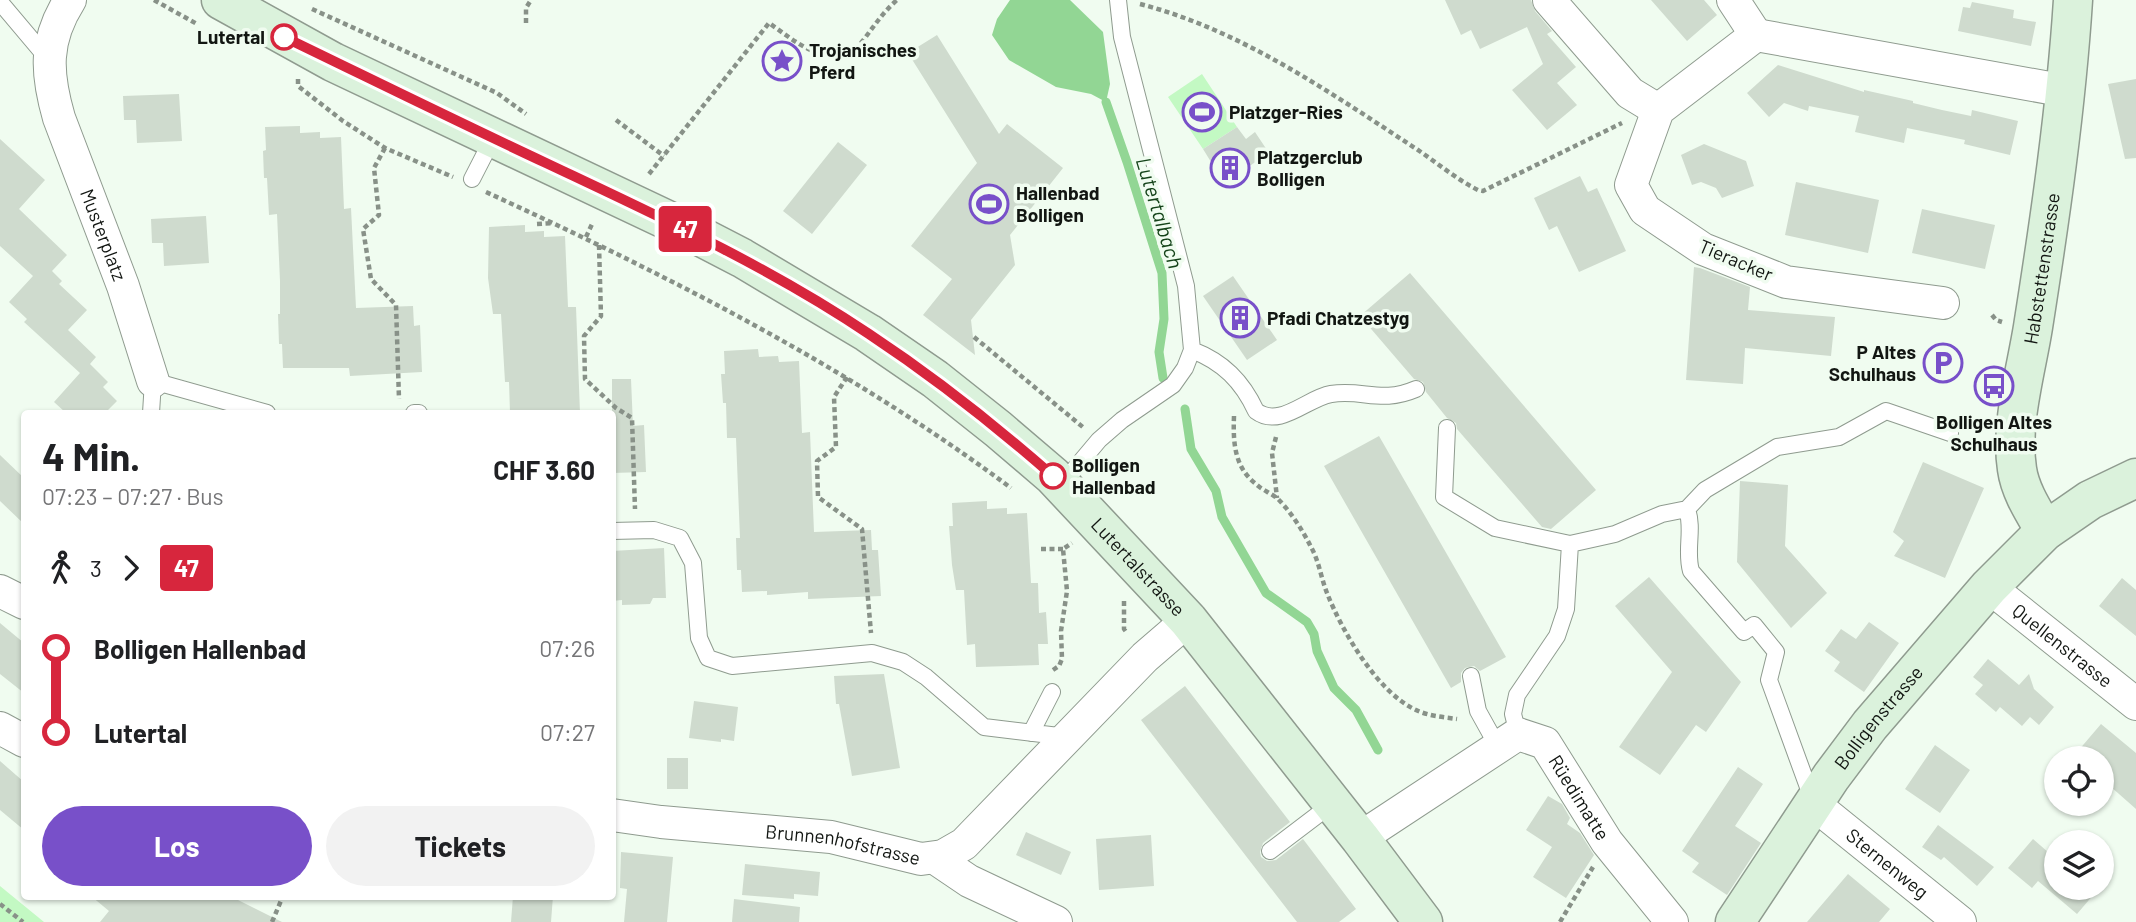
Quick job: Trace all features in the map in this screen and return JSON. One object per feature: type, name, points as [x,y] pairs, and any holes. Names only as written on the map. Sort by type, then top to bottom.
[{"type":"street","name":"Musterplatz","points":[[70,0],[55,30],[48,60],[51,91],[123,286],[153,381]]},
{"type":"street","points":[[1549,0],[1630,93],[1658,110],[1756,36],[2066,91]]},
{"type":"street","points":[[1733,0],[1756,36]]},
{"type":"street","name":"Habstettenstrasse","points":[[2045,531],[2028,500],[2017,469],[2017,417],[2033,328],[2066,91],[2073,0]]},
{"type":"street","name":"Lutertalstrasse","points":[[209,12],[296,43],[684,228],[805,294],[867,332],[935,379],[1062,484],[1188,620],[1423,922]]},
{"type":"street","name":"Tieracker","points":[[1658,110],[1631,185],[1645,210],[1703,249],[1786,282],[1943,303]]},
{"type":"street","name":"Bolligenstrasse","points":[[1735,922],[1815,805],[1831,777],[1870,725],[1989,587],[2045,531],[2090,500],[2136,478]]},
{"type":"street","name":"Quellenstrasse","points":[[1989,587],[2136,704]]},
{"type":"street","points":[[0,591],[21,602]]},
{"type":"street","points":[[935,858],[951,853],[964,844],[1145,657],[1188,620]]},
{"type":"street","points":[[0,728],[21,739]]},
{"type":"street","points":[[1360,838],[1508,741]]},
{"type":"street","name":"Rüedimatte","points":[[1508,741],[1545,743],[1607,842],[1672,922]]},
{"type":"street","name":"Sternenweg","points":[[1815,805],[1960,922]]},
{"type":"street","name":"Brunnenhofstrasse","points":[[616,816],[831,837],[910,857],[935,858],[969,881],[1056,922]]},
{"type":"lane","points":[[1062,484],[1099,440],[1122,420],[1173,386],[1185,368],[1192,350],[1186,286],[1122,37],[1126,1]]},
{"type":"lane","points":[[0,2],[48,60]]},
{"type":"lane","points":[[469,182],[493,138]]},
{"type":"lane","points":[[1192,350],[1217,361],[1248,393],[1256,411],[1269,416],[1282,415],[1330,394],[1393,397],[1416,389]]},
{"type":"lane","points":[[153,381],[256,410]]},
{"type":"lane","name":"Musterplatz","points":[[151,410],[153,381]]},
{"type":"lane","points":[[1447,428],[1444,497],[1495,528],[1570,544],[1615,534],[1640,526],[1662,514],[1687,509],[1705,490],[1777,447],[1839,437],[1886,411],[1950,433]]},
{"type":"lane","points":[[1687,509],[1692,522],[1688,561],[1691,571],[1744,632],[1754,625],[1776,652],[1769,680],[1815,805]]},
{"type":"lane","points":[[616,531],[654,530],[680,538],[693,563],[699,638],[708,658],[732,666],[872,653],[902,662],[926,677],[984,727],[1067,737]]},
{"type":"lane","points":[[1508,741],[1517,695],[1557,636],[1566,609],[1570,544]]},
{"type":"lane","points":[[1471,676],[1481,717],[1508,741]]},
{"type":"lane","points":[[1031,733],[1052,692]]},
{"type":"lane","points":[[1270,851],[1332,804]]},
{"type":"path","points":[[154,0],[209,12]]},
{"type":"path","points":[[526,23],[526,8],[531,0]]},
{"type":"path","points":[[647,178],[769,23],[821,55],[835,57],[855,49],[897,0]]},
{"type":"path","points":[[1126,1],[1171,12],[1266,55],[1478,190],[1483,191],[1635,117],[1658,110]]},
{"type":"path","points":[[296,43],[298,86],[343,121],[386,148],[469,182],[600,244],[847,376],[1021,495]]},
{"type":"path","points":[[616,120],[664,156]]},
{"type":"path","points":[[386,148],[374,168],[379,215],[363,229],[371,279],[396,305],[399,400]]},
{"type":"path","points":[[537,224],[554,223]]},
{"type":"path","points":[[600,244],[601,316],[584,336],[585,379],[616,408],[632,418],[636,530]]},
{"type":"path","points":[[974,337],[1099,440]]},
{"type":"path","points":[[847,376],[834,397],[836,447],[817,461],[818,497],[862,529],[872,653]]},
{"type":"path","points":[[1235,377],[1233,427],[1235,452],[1240,468],[1248,478],[1277,499],[1312,548],[1326,591],[1343,627],[1366,663],[1404,703],[1428,715],[1457,719],[1481,717]]},
{"type":"path","points":[[1277,499],[1272,453],[1282,415]]},
{"type":"path","points":[[1041,549],[1063,549],[1075,540],[1067,533]]},
{"type":"path","points":[[1052,692],[1053,668],[1059,666],[1062,659],[1061,631],[1067,591],[1063,549]]},
{"type":"path","points":[[1122,590],[1124,629],[1145,657]]},
{"type":"path","points":[[1560,922],[1607,842]]},
{"type":"path","points":[[272,922],[281,900]]},
{"type":"path","points":[[0,904],[23,922]]},
{"type":"shaded area","points":[[1010,0],[1070,0],[1103,32],[1110,84],[1106,102],[1091,94],[1056,87],[1009,60],[992,35],[997,19]]},
{"type":"shaded area","name":"Platzger-Ries","points":[[1202,74],[1237,127],[1203,149],[1168,97]]},
{"type":"shaded area","points":[[0,886],[44,922],[0,922]]},
{"type":"building","points":[[1445,0],[1531,0],[1535,11],[1552,31],[1547,34],[1576,67],[1557,83],[1577,105],[1547,130],[1512,90],[1543,64],[1527,27],[1480,49],[1471,30],[1461,35]]},
{"type":"building","points":[[1651,0],[1704,0],[1717,15],[1687,41]]},
{"type":"building","points":[[1972,2],[2014,10],[2013,18],[2036,22],[2031,46],[1958,31],[1963,7],[1970,8]]},
{"type":"building","points":[[937,35],[999,134],[1007,124],[1063,168],[1010,235],[1015,265],[971,320],[975,355],[923,315],[952,279],[911,246],[977,163],[908,53]]},
{"type":"building","points":[[1778,65],[1864,92],[1971,116],[1972,110],[2018,121],[2010,155],[1964,144],[1965,140],[1907,128],[1904,143],[1855,132],[1859,116],[1809,106],[1808,111],[1784,103],[1769,117],[1747,93]]},
{"type":"building","points":[[2136,79],[2136,158],[2125,159],[2108,84]]},
{"type":"building","points":[[179,94],[182,141],[137,143],[136,120],[124,120],[123,96]]},
{"type":"building","points":[[300,126],[300,133],[320,132],[320,138],[341,137],[344,209],[351,208],[356,308],[413,306],[414,326],[420,325],[422,372],[350,376],[349,368],[283,368],[282,344],[279,344],[277,214],[269,215],[263,151],[266,150],[265,127]]},
{"type":"building","name":"Platzgerclub Bolligen","points":[[1237,127],[1246,139],[1255,132],[1269,153],[1224,183],[1203,149]]},
{"type":"building","points":[[0,139],[45,180],[19,209],[67,255],[52,271],[62,281],[59,284],[87,310],[68,330],[96,357],[90,364],[108,382],[103,387],[117,401],[108,410],[63,410],[54,402],[80,373],[24,322],[27,319],[9,302],[33,276],[0,246]]},
{"type":"building","points":[[838,142],[867,165],[812,234],[783,211]]},
{"type":"building","points":[[1704,144],[1746,161],[1754,186],[1722,198],[1716,188],[1701,182],[1692,185],[1681,155]]},
{"type":"building","points":[[1580,176],[1588,192],[1597,188],[1626,251],[1579,272],[1557,226],[1549,230],[1534,198]]},
{"type":"building","points":[[1796,182],[1879,200],[1868,253],[1785,235]]},
{"type":"building","points":[[1922,209],[1995,225],[1985,269],[1912,253]]},
{"type":"building","points":[[206,216],[209,263],[164,266],[163,243],[152,243],[151,219]]},
{"type":"building","points":[[525,225],[525,232],[544,231],[544,237],[565,236],[568,307],[576,307],[580,410],[510,410],[509,382],[505,382],[501,314],[493,314],[488,278],[489,227]]},
{"type":"building","points":[[1694,267],[1750,287],[1748,310],[1835,317],[1831,356],[1745,348],[1743,384],[1686,380]]},
{"type":"building","points":[[1410,273],[1596,490],[1551,529],[1542,527],[1457,429],[1456,423],[1447,418],[1426,392],[1423,382],[1414,379],[1360,316]]},
{"type":"building","name":"Pfadi Chatzestyg","points":[[1233,276],[1277,340],[1247,360],[1203,296]]},
{"type":"building","points":[[758,349],[759,357],[778,356],[779,362],[799,361],[802,433],[810,432],[814,532],[871,530],[872,550],[878,550],[881,596],[808,599],[808,592],[767,595],[767,591],[742,592],[741,570],[737,570],[736,538],[740,538],[736,438],[727,438],[726,403],[723,403],[721,374],[725,374],[724,351]]},
{"type":"building","points":[[612,379],[631,379],[633,426],[644,425],[646,472],[616,473],[616,410],[612,410]]},
{"type":"building","points":[[1379,436],[1506,657],[1480,671],[1474,666],[1465,668],[1461,673],[1461,682],[1451,688],[1324,466]]},
{"type":"building","points":[[0,455],[21,475],[21,521],[0,501]]},
{"type":"building","points":[[1923,462],[1984,488],[1945,578],[1894,556],[1904,541],[1893,532]]},
{"type":"building","points":[[1740,481],[1788,485],[1785,546],[1827,593],[1791,628],[1737,562]]},
{"type":"building","points":[[987,501],[987,509],[1007,508],[1007,514],[1027,513],[1031,583],[1038,583],[1039,613],[1046,612],[1048,644],[1038,644],[1039,665],[976,667],[975,644],[967,645],[964,590],[956,590],[952,565],[949,526],[953,526],[952,503]]},
{"type":"building","points":[[664,548],[666,598],[653,598],[650,604],[622,605],[622,600],[616,601],[616,551]]},
{"type":"building","points":[[1649,577],[1741,682],[1706,732],[1696,725],[1660,775],[1619,747],[1672,672],[1615,606]]},
{"type":"building","points":[[2122,578],[2136,590],[2136,636],[2099,606]]},
{"type":"building","points":[[1869,622],[1899,643],[1864,692],[1834,671],[1840,662],[1825,651],[1841,629],[1856,639]]},
{"type":"building","points":[[0,623],[21,640],[21,691],[0,674]]},
{"type":"building","points":[[1988,659],[2019,685],[2029,674],[2034,689],[2054,707],[2039,725],[2030,717],[2022,726],[2000,707],[1996,712],[1975,694],[1983,685],[1973,677]]},
{"type":"building","points":[[884,674],[900,768],[852,776],[839,704],[836,704],[834,676]]},
{"type":"building","points":[[1185,686],[1290,822],[1263,843],[1261,857],[1267,861],[1276,860],[1303,839],[1356,909],[1339,922],[1297,922],[1141,720]]},
{"type":"building","points":[[694,701],[738,707],[734,741],[689,738]]},
{"type":"building","points":[[2101,724],[2136,753],[2136,809],[2114,790],[2114,746],[2082,746]]},
{"type":"building","points":[[1935,745],[1970,770],[1940,813],[1905,789]]},
{"type":"building","points":[[667,758],[688,758],[688,789],[667,789]]},
{"type":"building","points":[[0,761],[21,779],[21,828],[0,810]]},
{"type":"building","points":[[1738,767],[1763,784],[1735,826],[1761,843],[1727,895],[1692,872],[1699,863],[1682,851]]},
{"type":"building","points":[[1548,796],[1562,804],[1570,818],[1567,824],[1580,833],[1594,855],[1566,898],[1533,877],[1552,847],[1526,830]]},
{"type":"building","points":[[1938,825],[1994,867],[1977,886],[1944,857],[1941,860],[1922,847]]},
{"type":"building","points":[[1026,832],[1071,852],[1061,875],[1016,855]]},
{"type":"building","points":[[1151,835],[1154,886],[1099,890],[1096,839]]},
{"type":"building","points":[[2033,839],[2044,849],[2044,886],[2038,881],[2032,888],[2008,868]]},
{"type":"building","points":[[621,852],[673,857],[667,922],[624,922],[627,889],[620,888]]},
{"type":"building","points":[[745,864],[820,872],[818,896],[794,894],[794,899],[742,895]]},
{"type":"building","points":[[1848,874],[1890,909],[1879,922],[1807,922]]},
{"type":"building","points":[[734,899],[800,907],[799,922],[732,922]]},
{"type":"building","points":[[96,900],[238,900],[282,922],[100,922],[109,911]]},
{"type":"building","points":[[513,900],[553,900],[551,922],[511,922]]},
{"type":"building","points":[[2060,900],[2089,900],[2077,914]]},
{"type":"waterway","name":"Lutertalbach","points":[[1106,102],[1162,273],[1164,319],[1159,352],[1163,378]]},
{"type":"waterway","points":[[1185,409],[1191,449],[1216,491],[1222,517],[1266,593],[1307,622],[1334,688],[1356,710],[1378,750]]},
{"type":"bus line","name":"47","points":[[284,37],[742,258],[867,332],[935,379],[1053,476]]},
{"type":"place","name":"Lutertal","points":[[284,37]]},
{"type":"place","name":"Trojanisches Pferd","points":[[782,61]]},
{"type":"place","name":"Platzger-Ries","points":[[1202,112]]},
{"type":"place","name":"Platzgerclub Bolligen","points":[[1230,168]]},
{"type":"place","name":"Hallenbad Bolligen","points":[[989,204]]},
{"type":"place","name":"Pfadi Chatzestyg","points":[[1240,318]]},
{"type":"place","name":"P Altes Schulhaus","points":[[1943,363]]},
{"type":"place","name":"Bolligen Altes Schulhaus","points":[[1994,386]]},
{"type":"place","name":"Bolligen Hallenbad","points":[[1053,476]]}]
